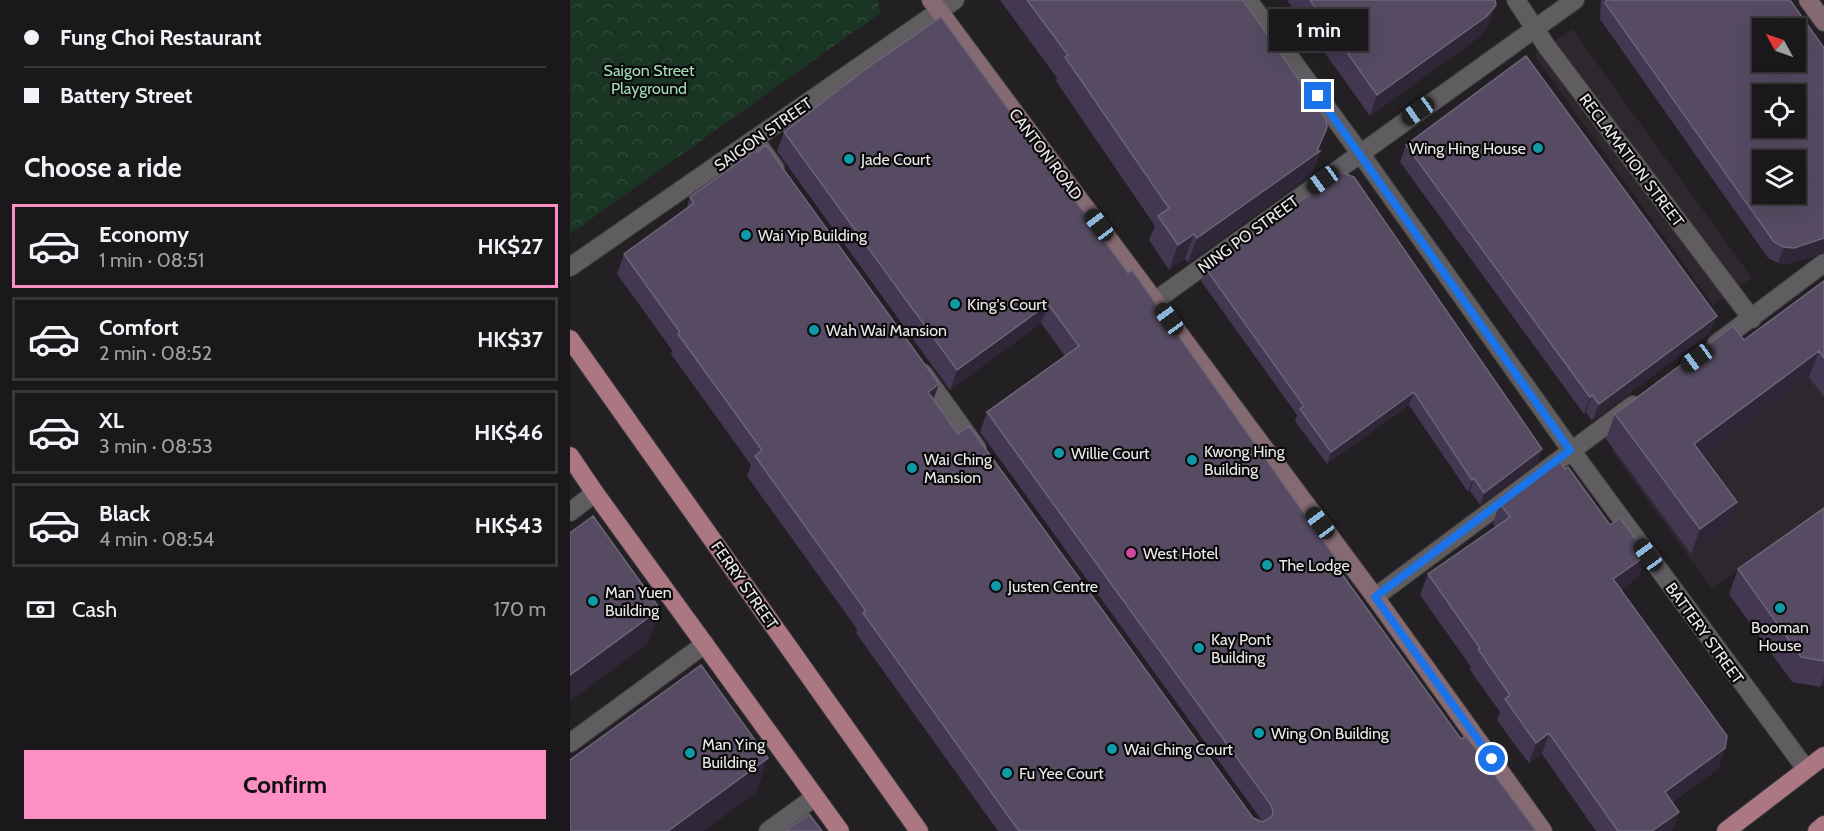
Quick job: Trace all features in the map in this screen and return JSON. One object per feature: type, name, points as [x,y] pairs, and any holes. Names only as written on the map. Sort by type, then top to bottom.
[{"type":"main road","points":[[1808,0],[1824,22]]},
{"type":"main road","name":"CANTON ROAD","points":[[935,6],[1375,597],[1543,831]]},
{"type":"main road","name":"FERRY STREET","points":[[570,339],[919,831]]},
{"type":"main road","points":[[570,456],[595,494],[840,831]]},
{"type":"main road","points":[[1726,831],[1824,756]]},
{"type":"main road","points":[[1817,831],[1824,825]]},
{"type":"street","name":"SAIGON STREET","points":[[570,267],[755,140],[935,6],[955,0]]},
{"type":"street","name":"BATTERY STREET","points":[[1248,0],[1360,153],[1570,450],[1806,769]]},
{"type":"street","name":"RECLAMATION STREET","points":[[1516,0],[1547,46],[1752,319]]},
{"type":"street","name":"NING PO STREET","points":[[1156,300],[1575,0]]},
{"type":"street","points":[[755,140],[783,179]]},
{"type":"street","points":[[1704,353],[1824,263]]},
{"type":"street","points":[[915,361],[991,466]]},
{"type":"street","points":[[1375,597],[1647,395]]},
{"type":"street","points":[[570,512],[595,494]]},
{"type":"street","points":[[570,743],[705,644]]},
{"type":"street","points":[[768,831],[816,797]]},
{"type":"shaded area","points":[[1572,29],[1752,278],[1713,305],[1534,55]]},
{"type":"shaded area","points":[[1817,300],[1824,310],[1824,507],[1712,589],[1611,450]]},
{"type":"green space","name":"Saigon Street Playground","points":[[570,0],[878,0],[880,13],[570,234]]},
{"type":"building","points":[[1027,0],[1243,0],[1326,119],[1327,128],[1317,150],[1320,151],[1197,238],[1194,234],[1178,245],[1158,216],[1169,208],[1065,57],[1068,55]]},
{"type":"building","points":[[1310,0],[1495,0],[1496,5],[1487,16],[1377,95]]},
{"type":"building","points":[[1606,0],[1790,0],[1803,18],[1752,18],[1752,72],[1806,72],[1806,23],[1824,48],[1824,238],[1794,248],[1784,247],[1774,242],[1605,3]]},
{"type":"building","points":[[941,17],[1128,273],[1132,270],[1342,567],[1339,570],[1461,739],[1466,736],[1536,831],[1019,831],[863,613],[866,611],[755,456],[762,450],[678,334],[680,332],[624,254],[694,203],[690,197],[766,145],[939,384],[928,392],[958,434],[969,426],[1253,818],[1263,822],[1272,816],[1271,805],[987,412],[1079,346],[1048,304],[957,370],[784,132],[863,71]]},
{"type":"building","points":[[1526,56],[1717,316],[1599,404],[1592,395],[1590,397],[1406,145]]},
{"type":"building","points":[[1341,172],[1354,177],[1542,449],[1484,493],[1474,478],[1472,480],[1414,392],[1331,452],[1300,409],[1304,406],[1206,269]]},
{"type":"building","points":[[1824,281],[1824,358],[1819,351],[1694,444],[1737,502],[1700,529],[1615,414],[1733,326],[1744,340]]},
{"type":"building","points":[[1558,459],[1565,469],[1568,467],[1610,525],[1620,518],[1647,555],[1613,579],[1727,736],[1725,748],[1665,792],[1679,812],[1652,831],[1618,831],[1549,733],[1536,743],[1505,699],[1510,695],[1478,649],[1480,648],[1428,574],[1510,517],[1500,503]]},
{"type":"building","name":"Booman House","points":[[1824,508],[1824,661],[1801,657],[1738,569]]},
{"type":"building","points":[[593,516],[660,609],[570,675],[570,533]]},
{"type":"building","name":"Man Ying Building","points":[[701,665],[768,758],[668,831],[570,831],[570,760]]},
{"type":"building","points":[[809,814],[822,831],[785,831]]},
{"type":"place","name":"Wing Hing House","points":[[1538,148]]},
{"type":"place","name":"Jade Court","points":[[849,159]]},
{"type":"place","name":"Wai Yip Building","points":[[746,235]]},
{"type":"place","name":"King's Court","points":[[955,304]]},
{"type":"place","name":"Wah Wai Mansion","points":[[814,330]]},
{"type":"place","name":"Willie Court","points":[[1059,453]]},
{"type":"place","name":"Kwong Hing Building","points":[[1192,460]]},
{"type":"place","name":"Wai Ching Mansion","points":[[912,468]]},
{"type":"place","name":"West Hotel","points":[[1131,553]]},
{"type":"place","name":"The Lodge","points":[[1267,565]]},
{"type":"place","name":"Justen Centre","points":[[996,586]]},
{"type":"place","name":"Man Yuen Building","points":[[593,601]]},
{"type":"place","name":"Booman House","points":[[1780,608]]},
{"type":"place","name":"Kay Pont Building","points":[[1199,648]]},
{"type":"place","name":"Wing On Building","points":[[1259,733]]},
{"type":"place","name":"Wai Ching Court","points":[[1112,749]]},
{"type":"place","name":"Man Ying Building","points":[[690,753]]},
{"type":"place","name":"Fu Yee Court","points":[[1007,773]]},
{"type":"route","points":[[1318,96],[1570,450],[1375,597],[1492,759]]}]
